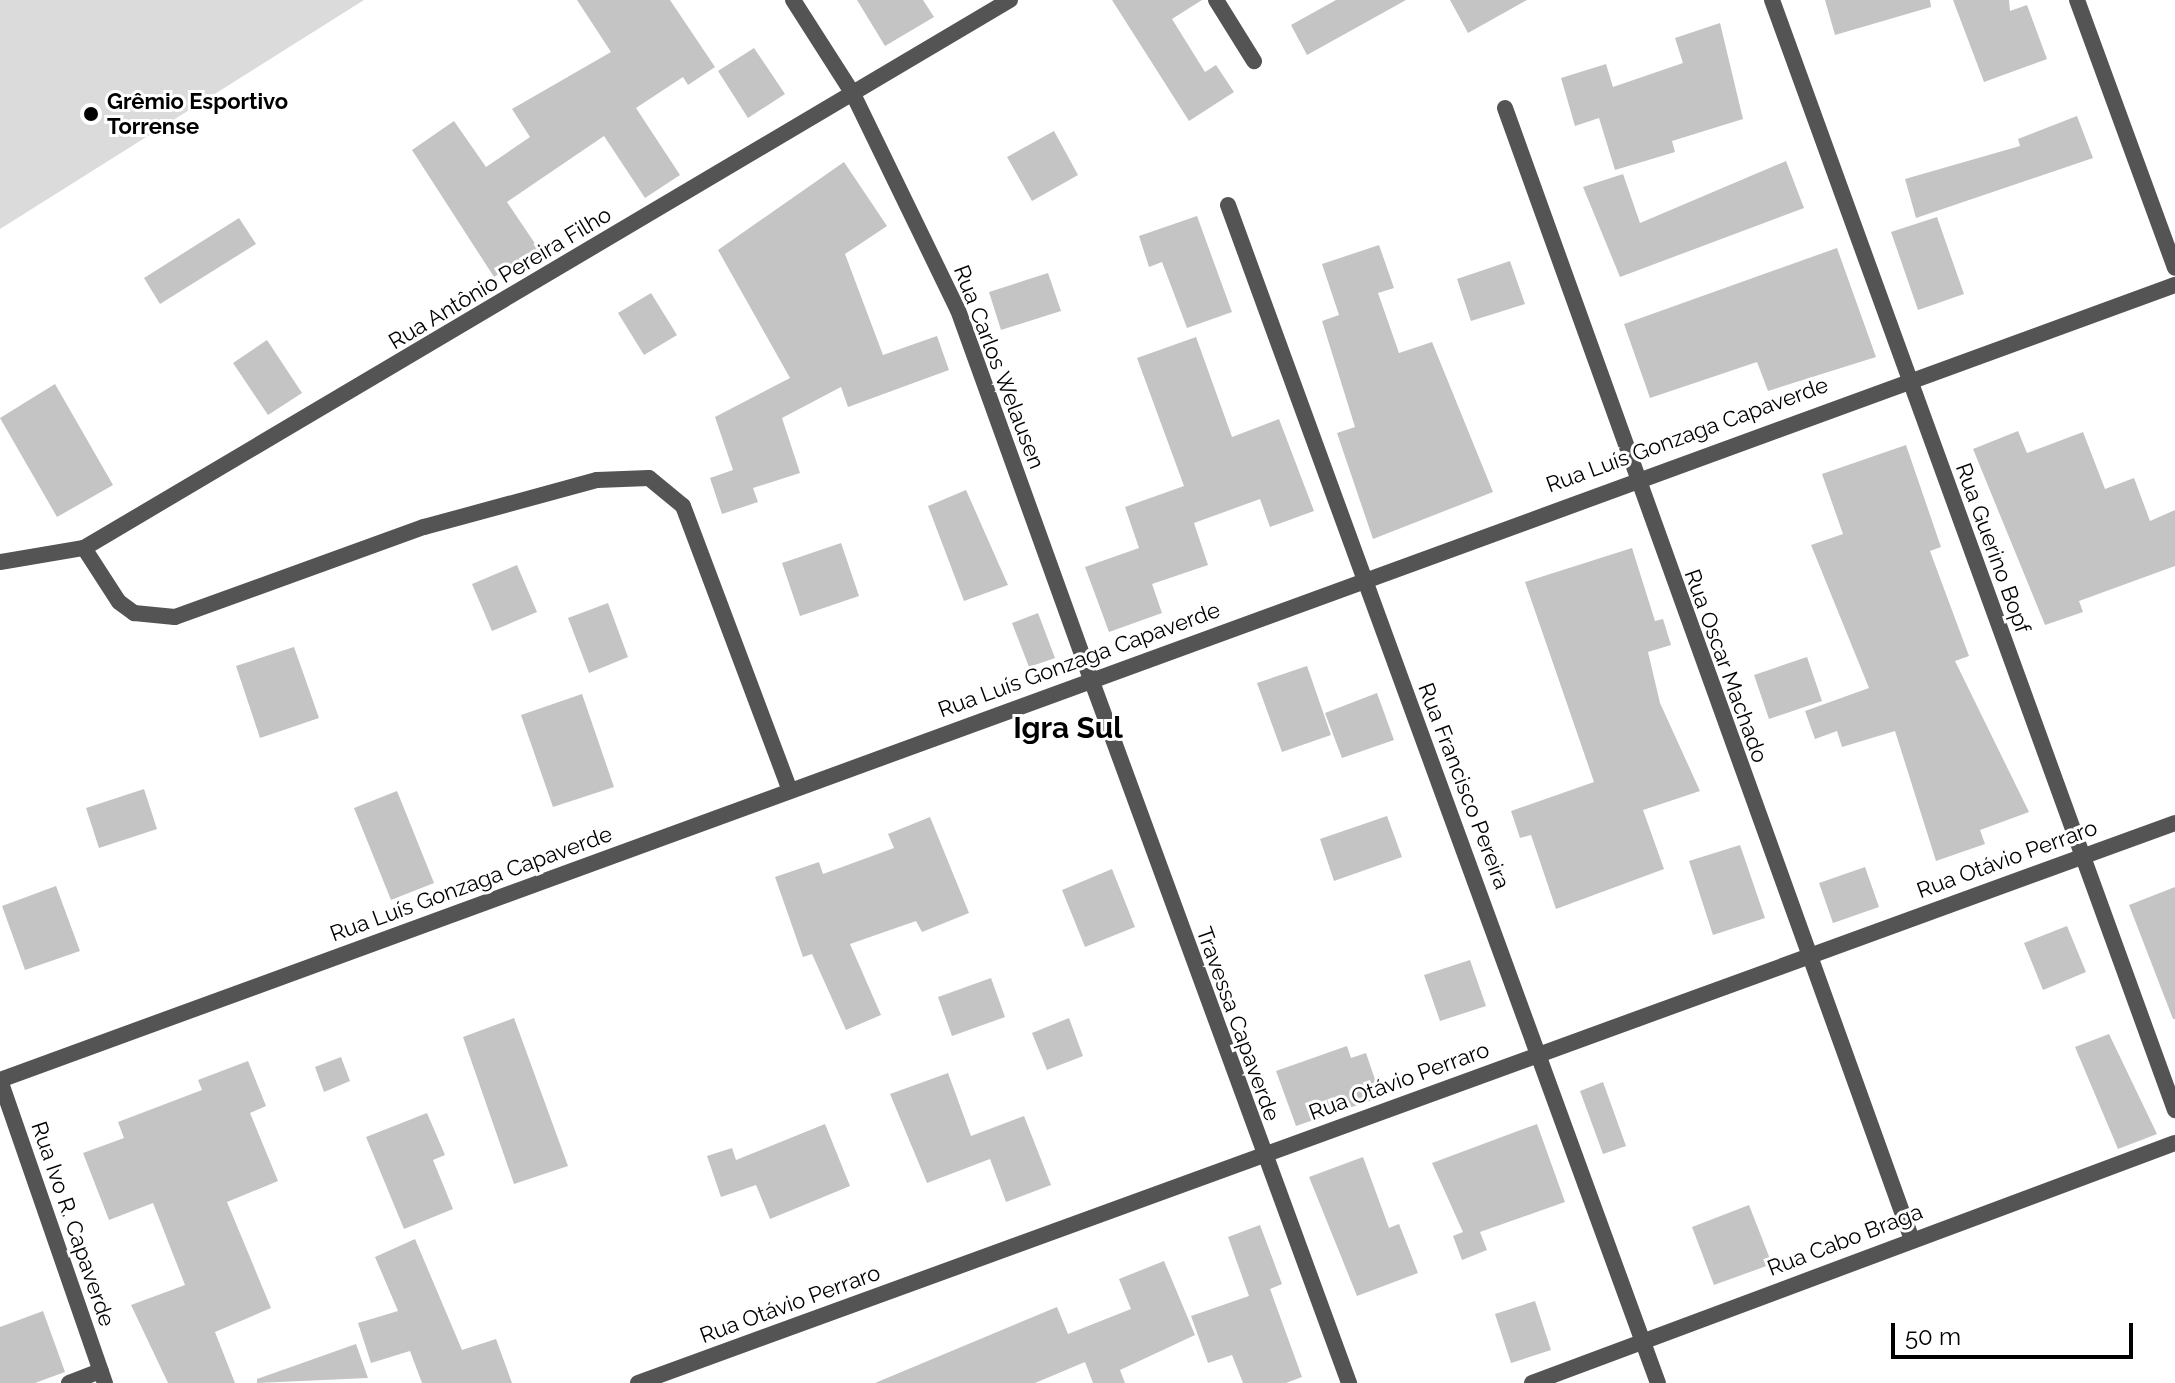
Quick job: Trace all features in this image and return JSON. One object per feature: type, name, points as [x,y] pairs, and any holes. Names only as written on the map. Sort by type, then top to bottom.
[{"type":"street","name":"Rua Carlos Welausen","points":[[793,0],[853,94],[958,310],[1091,679]]},
{"type":"street","name":"Rua Antônio Pereira Filho","points":[[0,562],[84,548],[1010,0]]},
{"type":"street","points":[[1216,0],[1254,61]]},
{"type":"street","name":"Rua Guerino Bopf","points":[[1772,0],[2175,1110]]},
{"type":"street","points":[[2077,0],[2175,268]]},
{"type":"street","name":"Rua Oscar Machado","points":[[1505,108],[1634,477],[1911,1237]]},
{"type":"street","name":"Rua Francisco Pereira","points":[[1228,205],[1658,1383]]},
{"type":"street","name":"Rua Luís Gonzaga Capaverde","points":[[0,1080],[1634,477],[1908,377],[2175,285]]},
{"type":"street","points":[[84,548],[119,602],[134,613],[175,617],[424,527],[597,480],[649,478],[683,506],[790,791]]},
{"type":"street","name":"Travessa Capaverde","points":[[1091,679],[1262,1155],[1349,1383]]},
{"type":"street","name":"Rua Otávio Perraro","points":[[638,1383],[1807,954],[2175,823]]},
{"type":"street","name":"Rua Ivo R. Capaverde","points":[[0,1080],[103,1377]]},
{"type":"street","name":"Rua Cabo Braga","points":[[1532,1383],[1911,1237],[2175,1143]]},
{"type":"street","points":[[69,1383],[103,1377]]},
{"type":"shaded area","name":"Grêmio Esportivo Torrense","points":[[0,0],[364,0],[0,229]]},
{"type":"building","points":[[577,0],[670,0],[715,67],[688,85],[683,77],[636,108],[680,175],[645,198],[604,136],[507,202],[538,248],[494,277],[412,150],[454,121],[486,167],[530,137],[512,109],[611,52]]},
{"type":"building","points":[[857,0],[923,0],[934,17],[885,46]]},
{"type":"building","points":[[1112,0],[1202,0],[1172,19],[1205,72],[1216,65],[1234,92],[1189,121]]},
{"type":"building","points":[[1336,0],[1406,0],[1307,55],[1291,25]]},
{"type":"building","points":[[1450,0],[1527,0],[1468,33]]},
{"type":"building","points":[[1825,0],[1930,0],[1931,7],[1835,35]]},
{"type":"building","points":[[1953,0],[2009,0],[2010,11],[2027,5],[2047,59],[1984,82]]},
{"type":"building","points":[[1720,23],[1743,119],[1672,141],[1675,152],[1615,170],[1599,118],[1575,126],[1561,78],[1606,64],[1613,87],[1683,63],[1675,38]]},
{"type":"building","points":[[754,48],[785,94],[748,118],[718,71]]},
{"type":"building","points":[[2077,116],[2093,158],[1916,218],[1905,179],[2020,146],[2018,139]]},
{"type":"building","points":[[1054,131],[1078,175],[1032,201],[1007,157]]},
{"type":"building","points":[[1786,161],[1804,208],[1620,277],[1583,187],[1623,174],[1640,223]]},
{"type":"building","points":[[844,162],[887,226],[845,254],[883,355],[937,336],[949,370],[848,407],[841,387],[782,418],[800,473],[753,488],[758,502],[722,514],[710,478],[733,470],[715,417],[790,378],[718,250]]},
{"type":"building","points":[[1197,216],[1232,312],[1187,328],[1162,262],[1149,267],[1139,236]]},
{"type":"building","points":[[1937,217],[1964,294],[1918,310],[1891,232]]},
{"type":"building","points":[[239,218],[256,244],[160,304],[144,278]]},
{"type":"building","points":[[1379,245],[1394,288],[1378,293],[1399,353],[1432,342],[1493,492],[1373,539],[1337,433],[1355,427],[1322,321],[1339,315],[1322,264]]},
{"type":"building","points":[[1837,248],[1876,357],[1768,391],[1757,362],[1650,398],[1624,324]]},
{"type":"building","points":[[1510,261],[1525,304],[1471,321],[1457,279]]},
{"type":"building","points":[[1048,273],[1061,311],[1001,330],[989,292]]},
{"type":"building","points":[[651,293],[677,335],[644,355],[618,313]]},
{"type":"building","points":[[1196,337],[1232,437],[1279,419],[1314,511],[1270,527],[1260,499],[1194,523],[1208,565],[1152,584],[1162,613],[1109,632],[1085,567],[1139,548],[1125,507],[1184,486],[1137,358]]},
{"type":"building","points":[[267,340],[302,393],[268,415],[233,363]]},
{"type":"building","points":[[55,384],[113,485],[57,517],[0,418]]},
{"type":"building","points":[[2018,431],[2027,453],[2083,432],[2105,489],[2134,478],[2150,521],[2175,510],[2175,566],[2079,601],[2083,612],[2045,625],[1973,449]]},
{"type":"building","points":[[1906,445],[1941,547],[1930,551],[1969,656],[1955,661],[2029,812],[1980,830],[1985,844],[1936,861],[1895,731],[1842,747],[1837,731],[1815,739],[1805,711],[1869,688],[1811,545],[1843,534],[1822,474]]},
{"type":"building","points":[[966,490],[1008,585],[964,601],[928,506]]},
{"type":"building","points":[[841,543],[859,596],[800,616],[782,563]]},
{"type":"building","points":[[1632,548],[1655,621],[1663,619],[1671,645],[1648,652],[1660,703],[1700,791],[1643,810],[1664,869],[1556,909],[1531,835],[1520,838],[1511,811],[1594,782],[1525,582]]},
{"type":"building","points":[[517,565],[537,612],[492,631],[472,584]]},
{"type":"building","points":[[608,603],[628,657],[589,673],[568,618]]},
{"type":"building","points":[[1038,613],[1055,658],[1029,667],[1012,623]]},
{"type":"building","points":[[294,647],[319,718],[260,738],[236,666]]},
{"type":"building","points":[[1807,657],[1822,701],[1769,719],[1754,675]]},
{"type":"building","points":[[1307,666],[1331,735],[1282,752],[1257,683]]},
{"type":"building","points":[[1377,693],[1394,740],[1342,758],[1325,713]]},
{"type":"building","points":[[582,694],[614,787],[553,807],[521,715]]},
{"type":"building","points":[[144,789],[157,829],[99,848],[86,808]]},
{"type":"building","points":[[397,791],[434,883],[391,900],[354,808]]},
{"type":"building","points":[[1387,816],[1402,857],[1334,881],[1320,839]]},
{"type":"building","points":[[930,817],[969,913],[922,932],[916,921],[850,944],[881,1015],[846,1030],[812,954],[803,957],[775,877],[819,862],[823,874],[894,848],[888,834]]},
{"type":"building","points":[[1740,845],[1765,918],[1713,935],[1689,861]]},
{"type":"building","points":[[1865,867],[1879,907],[1833,923],[1819,883]]},
{"type":"building","points":[[1112,869],[1135,927],[1085,947],[1062,890]]},
{"type":"building","points":[[56,886],[80,951],[25,970],[2,906]]},
{"type":"building","points":[[2175,887],[2175,1019],[2173,1019],[2129,905]]},
{"type":"building","points":[[2067,926],[2086,972],[2043,990],[2024,943]]},
{"type":"building","points":[[1470,960],[1486,1006],[1440,1021],[1424,975]]},
{"type":"building","points":[[991,978],[1005,1017],[952,1036],[938,997]]},
{"type":"building","points":[[514,1018],[568,1166],[514,1184],[463,1037]]},
{"type":"building","points":[[1069,1018],[1083,1056],[1047,1070],[1032,1033]]},
{"type":"building","points":[[2109,1034],[2157,1134],[2118,1149],[2075,1047]]},
{"type":"building","points":[[1347,1046],[1351,1058],[1366,1053],[1381,1097],[1296,1126],[1276,1071]]},
{"type":"building","points":[[341,1057],[350,1081],[324,1092],[315,1067]]},
{"type":"building","points":[[248,1061],[266,1106],[250,1113],[278,1181],[227,1202],[271,1308],[215,1332],[235,1383],[168,1383],[131,1305],[185,1285],[153,1203],[109,1220],[83,1153],[124,1138],[118,1122],[202,1090],[198,1080]]},
{"type":"building","points":[[948,1073],[971,1136],[1024,1116],[1051,1185],[1006,1202],[990,1159],[927,1183],[890,1094]]},
{"type":"building","points":[[1603,1082],[1626,1146],[1603,1154],[1580,1091]]},
{"type":"building","points":[[427,1113],[445,1155],[433,1160],[453,1209],[404,1229],[366,1137]]},
{"type":"building","points":[[825,1124],[850,1186],[770,1219],[756,1185],[721,1197],[707,1156],[732,1148],[736,1160]]},
{"type":"building","points":[[1537,1124],[1565,1202],[1480,1232],[1487,1250],[1462,1260],[1453,1236],[1463,1232],[1432,1163]]},
{"type":"building","points":[[1363,1157],[1389,1228],[1399,1224],[1418,1273],[1357,1296],[1309,1177]]},
{"type":"building","points":[[1749,1205],[1772,1264],[1714,1285],[1692,1227]]},
{"type":"building","points":[[1260,1225],[1282,1284],[1270,1289],[1302,1377],[1286,1383],[1243,1383],[1232,1355],[1208,1363],[1191,1316],[1249,1296],[1228,1237]]},
{"type":"building","points":[[415,1239],[462,1350],[496,1339],[512,1383],[422,1383],[410,1351],[371,1363],[358,1323],[398,1311],[375,1257]]},
{"type":"building","points":[[1164,1261],[1195,1335],[1120,1370],[1125,1383],[1093,1383],[1085,1362],[1035,1383],[875,1383],[1057,1307],[1068,1334],[1131,1309],[1119,1279]]},
{"type":"building","points":[[1535,1301],[1551,1350],[1511,1363],[1495,1314]]},
{"type":"building","points":[[43,1311],[65,1372],[35,1383],[0,1383],[0,1327]]},
{"type":"building","points":[[356,1344],[368,1378],[257,1383],[257,1379]]},
{"type":"place","name":"Grêmio Esportivo Torrense","points":[[91,114]]},
{"type":"district","name":"Igra Sul","points":[[1068,728]]}]
